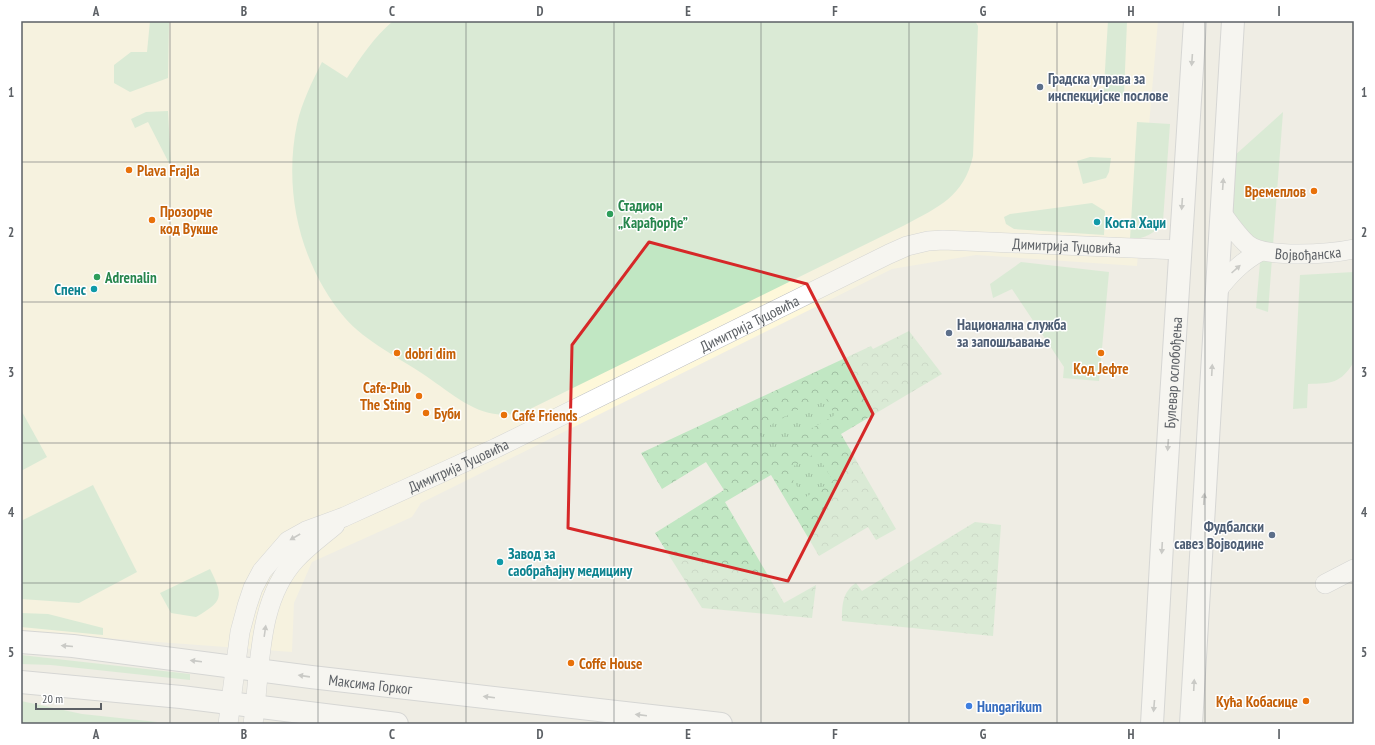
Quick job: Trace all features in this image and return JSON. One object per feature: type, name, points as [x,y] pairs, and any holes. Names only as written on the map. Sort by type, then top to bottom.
[{"type":"main road","name":"Булевар ослобођења","points":[[1152,724],[1179,250],[1195,21]]},
{"type":"main road","points":[[1191,724],[1233,21]]},
{"type":"main road","name":"Максима Горког","points":[[21,642],[73,646],[259,670],[721,724]]},
{"type":"main road","points":[[21,682],[181,697],[230,714],[397,724]]},
{"type":"street","name":"Војвођанска","points":[[1221,212],[1248,244],[1261,251],[1328,254],[1354,250]]},
{"type":"street","name":"Димитрија Туцовића","points":[[230,714],[240,632],[252,588],[262,571],[288,541],[306,530],[344,517],[496,448],[836,278],[907,246],[928,241],[943,240],[1179,250]]},
{"type":"street","name":"Војвођанска","points":[[1216,292],[1231,272],[1246,260],[1261,251]]},
{"type":"street","name":"Димитрија Туцовића","points":[[254,715],[268,611],[281,580],[296,559],[344,517]]},
{"type":"street","points":[[1326,584],[1354,570]]},
{"type":"highlighted area","points":[[649,242],[807,284],[873,414],[788,581],[568,528],[572,345]]},
{"type":"shaded area","points":[[21,21],[1158,21],[1137,266],[976,255],[892,269],[421,503],[412,517],[312,562],[294,603],[292,652],[21,632]]},
{"type":"green space","points":[[150,21],[169,21],[168,78],[130,92],[114,83],[114,65],[131,52],[147,52]]},
{"type":"green space","name":"Стадион „Карађорђе”","points":[[393,21],[975,21],[978,26],[973,156],[969,170],[963,182],[956,191],[939,206],[905,225],[524,412],[509,415],[483,411],[460,400],[373,342],[345,318],[329,297],[317,275],[306,251],[299,226],[294,201],[292,175],[293,149],[297,124],[304,100],[322,62],[347,78],[374,41]]},
{"type":"green space","points":[[1108,21],[1127,21],[1124,95],[1103,102]]},
{"type":"green space","points":[[168,111],[171,167],[148,122],[135,128],[131,119],[146,112]]},
{"type":"green space","points":[[1283,112],[1268,312],[1256,308],[1261,251],[1236,231],[1224,165]]},
{"type":"green space","points":[[1137,122],[1170,124],[1163,221],[1157,229],[1150,234],[1140,238],[1130,239]]},
{"type":"green space","points":[[1090,157],[1111,158],[1109,172],[1106,178],[1083,184],[1077,161]]},
{"type":"green space","points":[[1092,203],[1105,211],[1104,235],[1014,229],[1006,224],[1004,217],[1010,214]]},
{"type":"green space","points":[[1021,262],[1109,272],[1099,381],[1063,378],[1064,367],[1012,289],[993,298],[990,284]]},
{"type":"green space","points":[[1354,272],[1354,362],[1344,375],[1335,381],[1308,384],[1307,408],[1293,409],[1300,275]]},
{"type":"green space","points":[[909,331],[942,374],[841,434],[896,529],[876,540],[868,527],[819,556],[771,475],[725,502],[784,603],[816,585],[812,618],[702,608],[655,533],[724,490],[706,462],[662,489],[641,453],[871,346],[873,349]]},
{"type":"green space","points":[[824,395],[835,415],[770,452],[758,432]]},
{"type":"green space","points":[[21,410],[47,457],[21,471]]},
{"type":"green space","points":[[816,453],[833,481],[804,498],[787,470]]},
{"type":"green space","points":[[93,485],[137,572],[79,603],[21,599],[21,521]]},
{"type":"green space","points":[[975,522],[1001,525],[993,636],[842,621],[845,595],[856,583],[862,591]]},
{"type":"green space","points":[[210,569],[215,578],[219,592],[218,598],[212,607],[196,617],[171,613],[160,593]]},
{"type":"green space","points":[[21,613],[48,614],[103,628],[103,635],[21,627]]},
{"type":"green space","points":[[21,655],[190,674],[190,680],[51,665],[21,664]]},
{"type":"green space","points":[[21,701],[82,714],[157,722],[145,724],[21,724]]},
{"type":"place","name":"Градска управа за инспекцијске послове","points":[[1040,87]]},
{"type":"place","name":"Plava Frajla","points":[[129,170]]},
{"type":"place","name":"Времеплов","points":[[1314,191]]},
{"type":"place","name":"Стадион „Карађорђе”","points":[[610,214]]},
{"type":"place","name":"Прозорче код Вукше","points":[[152,220]]},
{"type":"place","name":"Коста Хаџи","points":[[1097,222]]},
{"type":"place","name":"Adrenalin","points":[[97,277]]},
{"type":"place","name":"Спенс","points":[[94,289]]},
{"type":"place","name":"Национална служба за запошљавање","points":[[949,333]]},
{"type":"place","name":"dobri dim","points":[[397,353]]},
{"type":"place","name":"Код Јефте","points":[[1101,353]]},
{"type":"place","name":"Cafe-Pub The Sting","points":[[419,396]]},
{"type":"place","name":"Буби","points":[[426,413]]},
{"type":"place","name":"Café Friends","points":[[504,415]]},
{"type":"place","name":"Фудбалски савез Војводине","points":[[1272,535]]},
{"type":"place","name":"Завод за саобраћајну медицину","points":[[500,562]]},
{"type":"place","name":"Coffe House","points":[[571,663]]},
{"type":"place","name":"Кућа Кобасице","points":[[1306,701]]},
{"type":"place","name":"Hungarikum","points":[[969,706]]}]
